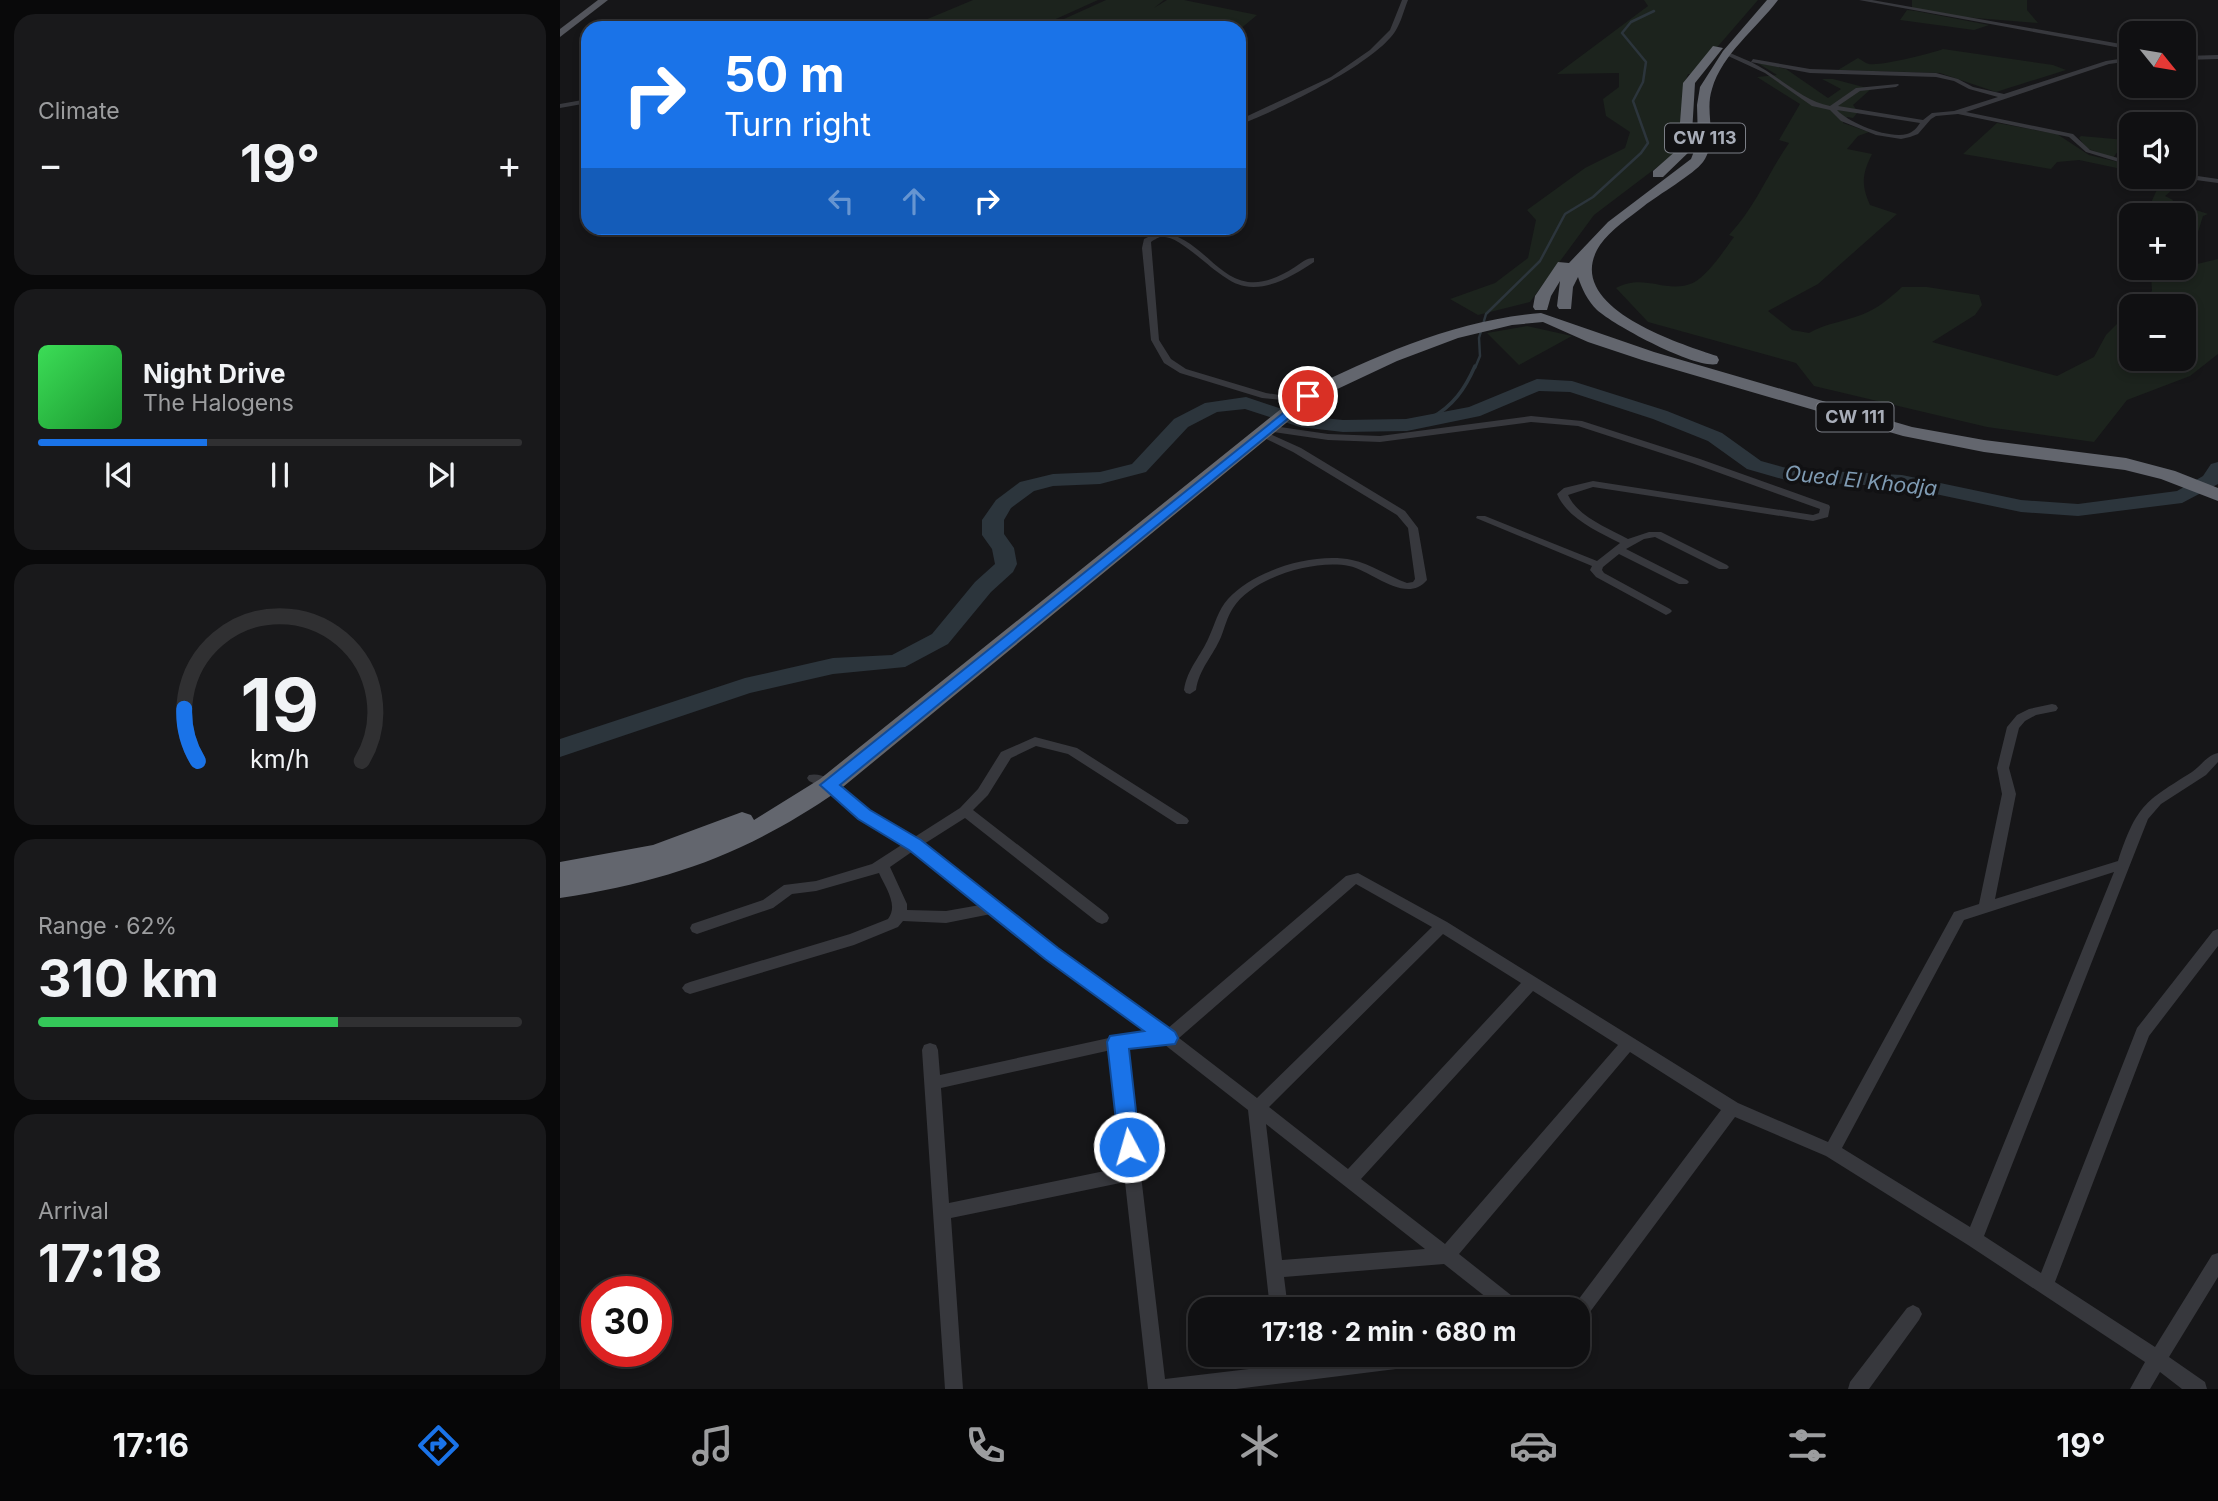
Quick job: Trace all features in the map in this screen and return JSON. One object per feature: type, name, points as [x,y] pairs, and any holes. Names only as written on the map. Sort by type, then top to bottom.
[{"type":"highway","points":[[1543,314],[1549,285],[1594,226],[1684,150],[1689,83],[1758,0]]},
{"type":"highway","name":"CW 113","points":[[1592,248],[1623,215],[1696,161],[1705,148],[1707,85],[1773,0]]},
{"type":"highway","points":[[1592,248],[1566,279],[1562,295],[1570,310],[1593,330],[1614,339],[1931,428],[2127,456],[2172,470],[2218,478]]},
{"type":"highway","points":[[1592,248],[1586,268],[1586,282],[1600,303],[1619,318],[1673,346],[1784,386]]},
{"type":"highway","points":[[560,888],[640,876],[693,860],[756,832],[822,782],[1274,417],[1308,396],[1363,369],[1472,328],[1494,321],[1543,314],[1552,304],[1570,310]]},
{"type":"highway","name":"CW 111","points":[[1543,314],[1626,349],[1909,432],[1984,446],[2172,470],[2218,495]]},
{"type":"highway","points":[[560,872],[636,860],[692,843],[822,782]]},
{"type":"main road","points":[[560,34],[604,0]]},
{"type":"street","points":[[1246,120],[1333,78],[1372,51],[1392,31],[1405,0]]},
{"type":"street","points":[[1862,0],[2119,43]]},
{"type":"street","points":[[2116,61],[2114,57],[2119,55]]},
{"type":"street","points":[[1732,56],[1810,71],[1936,75],[1956,80],[1970,89],[2003,96]]},
{"type":"street","points":[[1732,56],[1767,72],[1814,105],[1832,108],[1833,114],[1849,124],[1901,138],[1910,135],[1936,113],[1958,112],[2071,135],[2088,151],[2119,160]]},
{"type":"street","points":[[2196,58],[2218,57]]},
{"type":"street","points":[[1958,112],[2119,61]]},
{"type":"street","points":[[1832,107],[1858,89],[1896,85]]},
{"type":"street","points":[[560,106],[581,102]]},
{"type":"street","points":[[1814,105],[1924,122]]},
{"type":"street","points":[[2196,178],[2218,181]]},
{"type":"street","points":[[2204,180],[2218,189]]},
{"type":"street","points":[[1154,235],[1147,241],[1146,248],[1155,340],[1167,361],[1184,371],[1265,396],[1274,417],[1297,450],[1401,513],[1413,528],[1421,580],[1416,585],[1406,586],[1354,564],[1339,561],[1323,562],[1275,575],[1234,598],[1193,675],[1190,690]]},
{"type":"street","points":[[1172,235],[1217,271],[1243,284],[1278,280],[1311,260]]},
{"type":"street","points":[[1274,417],[1328,437],[1380,439],[1531,419],[1579,423],[1672,452],[1825,507],[1824,515],[1813,518],[1592,484],[1568,490],[1562,495],[1563,502],[1623,546],[1683,582]]},
{"type":"street","points":[[1481,518],[1598,565]]},
{"type":"street","points":[[1666,611],[1600,575],[1596,570],[1598,565],[1623,546],[1649,534],[1657,534],[1723,567]]},
{"type":"street","points":[[1986,907],[2009,794],[2003,768],[2013,727],[2021,718],[2033,712],[2052,708]]},
{"type":"street","points":[[696,928],[768,904],[789,889],[839,881],[883,865],[965,811],[983,792],[1006,755],[1035,741],[1072,751],[1182,821]]},
{"type":"street","points":[[1974,1240],[2124,864],[2139,820],[2151,803],[2202,772],[2212,758],[2218,757]]},
{"type":"street","points":[[822,782],[864,815],[915,845],[1051,954],[1168,1038],[1499,1297]]},
{"type":"street","points":[[965,811],[1102,918]]},
{"type":"street","points":[[1832,1151],[1959,916],[2124,864]]},
{"type":"street","points":[[690,988],[881,930],[893,923],[899,915],[900,904],[883,865]]},
{"type":"street","points":[[933,1083],[1118,1042],[1168,1038],[1355,878],[1442,926],[1732,1108],[1832,1151],[2045,1286],[2198,1389]]},
{"type":"street","points":[[899,915],[946,917],[993,908]]},
{"type":"street","points":[[1256,1109],[1442,926]]},
{"type":"street","points":[[2045,1286],[2142,1034],[2218,935]]},
{"type":"street","points":[[1349,1180],[1532,982]]},
{"type":"street","points":[[1118,1042],[1158,1389],[1268,1367]]},
{"type":"street","points":[[1276,1269],[1446,1256],[1628,1044]]},
{"type":"street","points":[[930,1049],[954,1389]]},
{"type":"street","points":[[1590,1298],[1732,1108]]},
{"type":"street","points":[[1256,1109],[1278,1297]]},
{"type":"street","points":[[942,1212],[1132,1174]]},
{"type":"street","points":[[2139,1389],[2218,1261]]},
{"type":"street","points":[[1857,1389],[1913,1314]]},
{"type":"shaded area","points":[[973,0],[1098,0],[1052,21],[923,21]]},
{"type":"shaded area","points":[[1106,0],[1164,0],[1154,8],[1167,0],[1184,0],[1257,15],[1246,24],[1246,21],[1060,21]]},
{"type":"shaded area","points":[[1644,0],[1758,0],[1694,74],[1688,74],[1684,85],[1681,149],[1594,215],[1530,302],[1478,315],[1450,299],[1495,283],[1528,258],[1536,220],[1527,210],[1585,168],[1625,148],[1630,132],[1606,116],[1603,99],[1619,87],[1619,73],[1557,74],[1648,6]]},
{"type":"shaded area","points":[[1912,0],[2027,0],[2027,10],[2038,23],[1963,17],[1912,8]]},
{"type":"shaded area","points":[[1907,10],[1989,25],[1974,30],[1900,20]]},
{"type":"shaded area","points":[[1943,49],[2053,65],[2066,70],[1996,92],[1940,73],[1838,70],[1858,58],[1868,64],[1875,64]]},
{"type":"shaded area","points":[[1756,62],[1786,69],[1828,98],[1841,89],[1822,79],[1833,79],[1871,89],[1853,105],[1858,112],[1853,118],[1847,117],[1843,123],[1869,132],[1858,136],[1847,149],[1872,154],[1864,179],[1870,205],[1897,214],[1818,284],[1768,311],[1792,330],[1809,333],[1867,313],[1902,287],[1927,287],[1979,295],[1982,305],[1975,315],[1932,342],[2057,376],[2094,357],[2106,335],[2119,322],[2119,371],[2196,371],[2196,294],[2149,294],[2152,291],[2151,280],[2196,280],[2196,264],[2218,259],[2218,354],[2190,376],[2127,400],[2094,442],[1987,427],[1814,386],[1796,363],[1648,322],[1616,288],[1636,282],[1671,286],[1690,284],[1702,277],[1714,264],[1734,237],[1729,235],[1746,213],[1789,143],[1779,140],[1800,104],[1757,77],[1777,75]]},
{"type":"shaded area","points":[[1997,123],[2057,134],[2089,155],[2119,162],[2119,168],[2079,160],[2057,162],[2051,169],[1963,154]]},
{"type":"shaded area","points":[[2079,138],[2119,139],[2119,150],[2113,158],[2086,148]]},
{"type":"shaded area","points":[[2157,189],[2173,189],[2165,196],[2175,203],[2151,203]]},
{"type":"shaded area","points":[[2196,210],[2208,214],[2203,216],[2198,232]]},
{"type":"shaded area","points":[[1527,326],[1572,336],[1519,365],[1487,333]]},
{"type":"waterway","points":[[1475,368],[1480,356],[1479,338],[1486,314],[1540,261],[1565,214],[1593,197],[1641,153],[1648,143],[1633,101],[1643,82],[1646,62],[1622,33],[1631,22],[1654,11]]},
{"type":"waterway","points":[[1431,418],[1458,396],[1475,366]]},
{"type":"waterway","name":"Oued El Khodja","points":[[560,748],[745,686],[833,666],[897,662],[940,639],[983,587],[1002,572],[1006,564],[1003,548],[993,535],[993,520],[1003,504],[1027,486],[1053,480],[1100,478],[1139,468],[1181,423],[1212,407],[1246,403],[1300,421],[1343,426],[1407,425],[1431,418],[1473,412],[1537,385],[1572,387],[1660,415],[1715,437],[1754,465],[1789,475],[1902,481],[2021,506],[2078,510],[2182,497],[2211,480],[2218,468]]},
{"type":"route","points":[[1129,1147],[1118,1042],[1168,1038],[1051,954],[915,845],[864,815],[829,785],[1308,396]]}]
